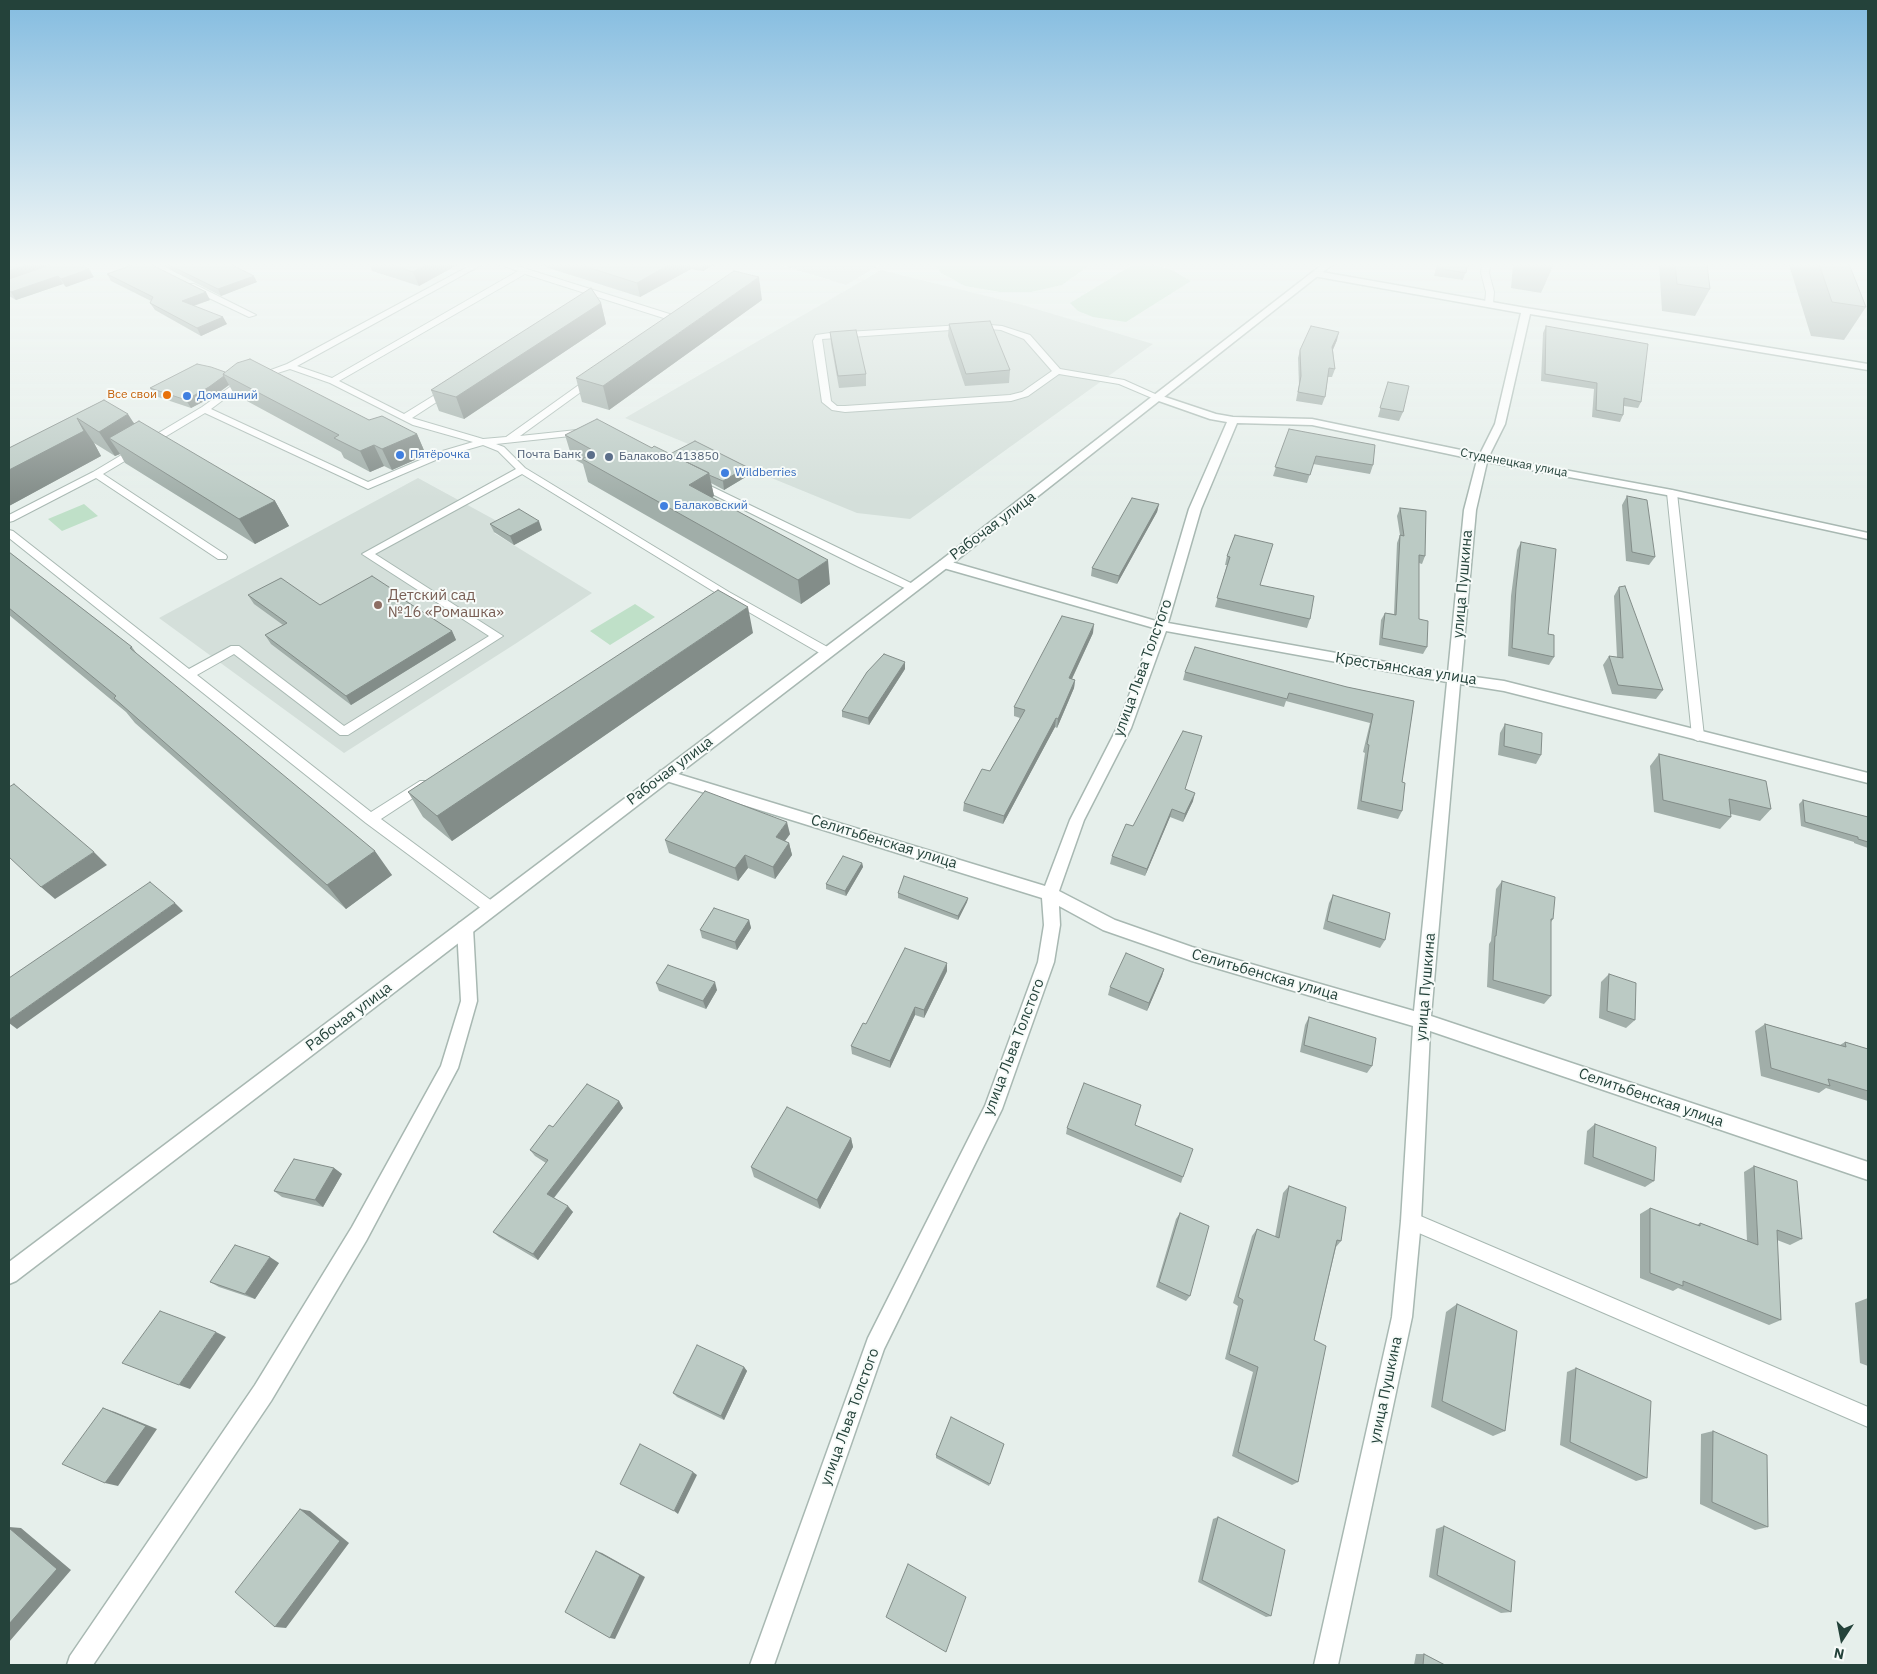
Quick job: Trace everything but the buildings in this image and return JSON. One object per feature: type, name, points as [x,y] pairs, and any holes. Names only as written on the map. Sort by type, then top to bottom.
[{"type":"street","name":"Рабочая улица","points":[[10,1270],[913,588],[1230,342]]},
{"type":"street","name":"улица Пушкина","points":[[1326,1665],[1402,1317],[1410,1221],[1422,1021],[1470,510],[1483,458],[1500,424],[1519,342]]},
{"type":"street","points":[[1716,342],[1868,367]]},
{"type":"street","name":"Студенецкая улица","points":[[1159,398],[1197,413],[1233,420],[1312,422],[1483,458],[1672,493],[1868,536]]},
{"type":"street","name":"улица Льва Толстого","points":[[762,1665],[876,1345],[993,1109],[1046,962],[1052,925],[1050,894],[1077,820],[1124,728],[1161,626],[1195,510],[1233,420]]},
{"type":"street","name":"Крестьянская улица","points":[[944,564],[1161,626],[1413,672],[1504,686],[1868,778]]},
{"type":"street","name":"Селитьбенская улица","points":[[665,775],[1050,894],[1108,925],[1192,954],[1422,1021],[1868,1171]]},
{"type":"street","points":[[79,1665],[263,1393],[359,1234],[448,1068],[469,1001],[465,928]]},
{"type":"lane","points":[[9,519],[96,474],[205,409],[240,379],[290,366],[334,342]]},
{"type":"lane","points":[[334,381],[401,342]]},
{"type":"lane","points":[[817,342],[828,402],[835,408],[845,409],[1011,398],[1025,394],[1057,371]]},
{"type":"lane","points":[[1032,342],[1057,371],[1121,382],[1159,398]]},
{"type":"lane","points":[[290,366],[334,381],[406,418],[483,442],[501,450],[522,470],[721,596],[827,652]]},
{"type":"lane","points":[[509,440],[604,371]]},
{"type":"lane","points":[[406,418],[454,387]]},
{"type":"lane","points":[[205,409],[368,486],[442,454],[483,442],[594,432]]},
{"type":"lane","points":[[189,674],[235,649],[344,732],[497,636],[367,554],[522,470]]},
{"type":"lane","points":[[96,474],[222,557]]},
{"type":"lane","points":[[686,477],[913,588]]},
{"type":"lane","points":[[1672,493],[1698,736]]},
{"type":"lane","points":[[9,533],[371,819],[491,908]]},
{"type":"lane","points":[[371,819],[436,777]]},
{"type":"lane","points":[[1410,1221],[1868,1417]]},
{"type":"shaded area","points":[[756,342],[1147,342],[1153,344],[910,519],[857,513],[625,418]]},
{"type":"shaded area","name":"Детский сад №16 «Ромашка»","points":[[418,478],[506,526],[494,533],[592,593],[344,753],[159,618]]},
{"type":"green space","points":[[84,504],[98,516],[62,531],[48,519]]},
{"type":"green space","points":[[635,604],[655,617],[610,645],[590,631]]},
{"type":"place","name":"Все свои","points":[[167,395]]},
{"type":"place","name":"Домашний","points":[[187,396]]},
{"type":"place","name":"Пятёрочка","points":[[400,455]]},
{"type":"place","name":"Почта Банк","points":[[591,455]]},
{"type":"place","name":"Балаково 413850","points":[[609,457]]},
{"type":"place","name":"Wildberries","points":[[725,473]]},
{"type":"place","name":"Балаковский","points":[[664,506]]},
{"type":"place","name":"Детский сад №16 «Ромашка»","points":[[378,605]]}]
